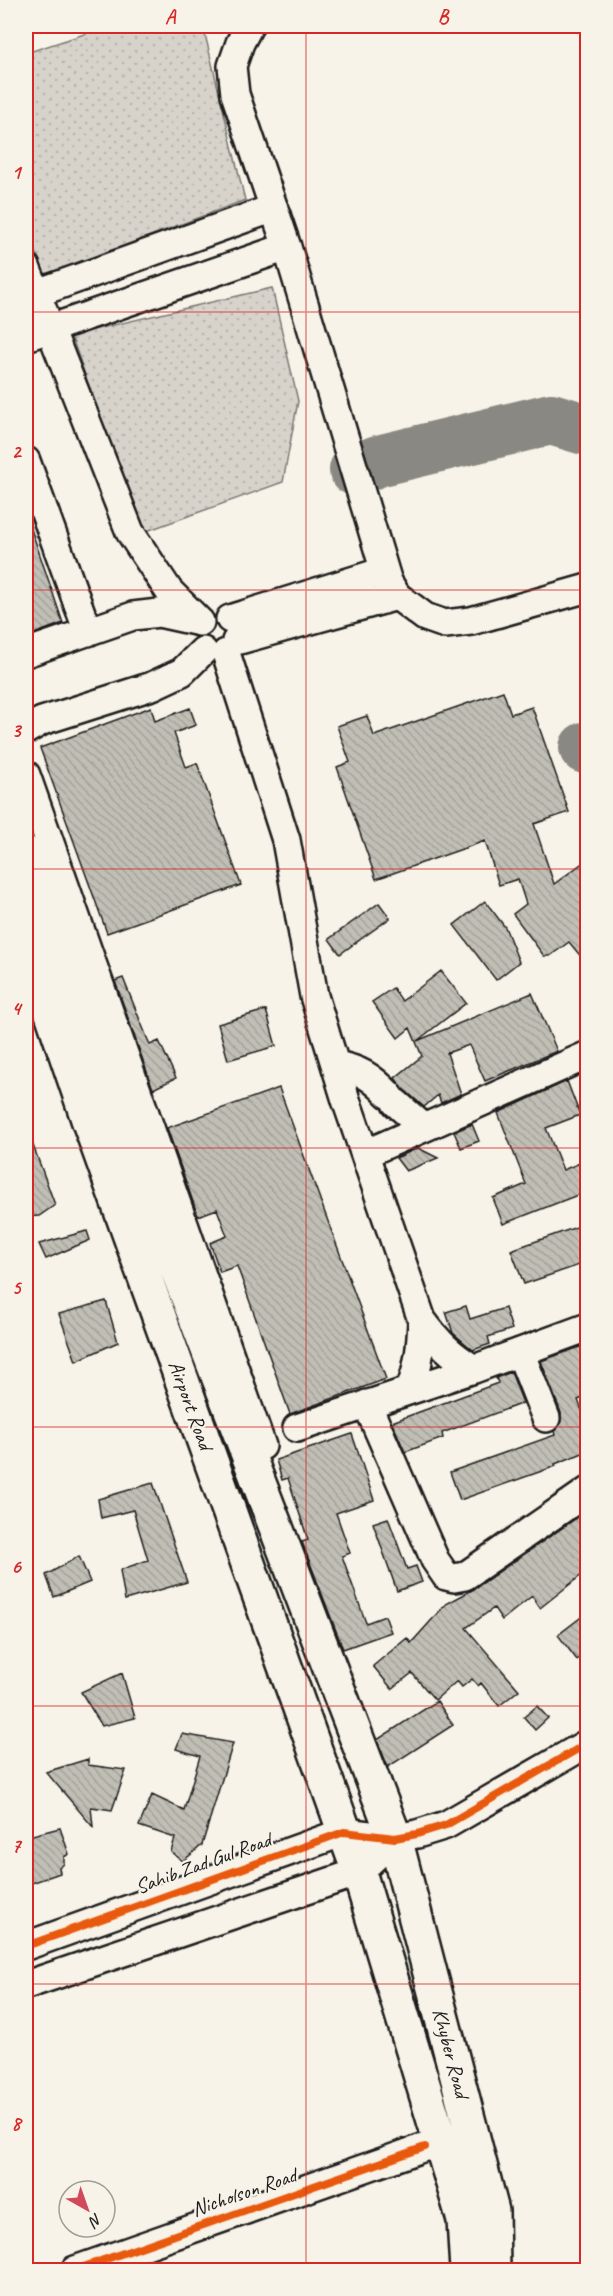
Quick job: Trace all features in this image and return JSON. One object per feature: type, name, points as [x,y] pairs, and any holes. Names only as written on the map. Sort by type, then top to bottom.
[{"type":"main road","name":"Khyber Road","points":[[26,853],[118,1115],[395,1838],[492,2211],[493,2271]]},
{"type":"main road","name":"Airport Road","points":[[26,937],[89,1122],[359,1872]]},
{"type":"main road","name":"Khyber Road","points":[[359,1872],[464,2220],[467,2271]]},
{"type":"street","points":[[249,26],[240,42],[232,66],[235,94],[287,247],[388,582],[397,596],[425,616],[445,624],[471,621],[588,588]]},
{"type":"street","points":[[31,295],[274,208]]},
{"type":"street","points":[[38,333],[287,247]]},
{"type":"street","points":[[26,267],[38,333],[130,531],[169,591],[200,622]]},
{"type":"street","points":[[26,461],[88,632]]},
{"type":"street","points":[[26,730],[42,720],[162,681],[182,672],[224,641],[384,570]]},
{"type":"street","points":[[200,622],[196,637],[224,641],[397,596]]},
{"type":"street","points":[[26,653],[133,616],[159,614],[200,622]]},
{"type":"street","points":[[224,641],[286,840],[314,996],[422,1320],[440,1345],[474,1369]]},
{"type":"street","points":[[26,775],[262,1446]]},
{"type":"street","points":[[365,1154],[588,1055]]},
{"type":"street","points":[[336,1065],[354,1068],[366,1074],[423,1127]]},
{"type":"street","points":[[411,1388],[421,1349],[422,1320]]},
{"type":"street","points":[[297,1428],[588,1328]]},
{"type":"street","points":[[520,1352],[546,1418]]},
{"type":"street","points":[[367,1404],[435,1560],[446,1576],[454,1578],[465,1576],[588,1491]]},
{"type":"street","points":[[26,1985],[359,1872],[395,1838],[417,1834],[455,1820],[588,1743]]},
{"type":"street","name":"Sahib Zad Gul Road","points":[[26,1946],[344,1832],[395,1838]]},
{"type":"street","name":"Nicholson Road","points":[[75,2271],[424,2147]]},
{"type":"shaded area","points":[[109,26],[203,26],[245,200],[44,276],[26,227],[26,53]]},
{"type":"shaded area","points":[[272,288],[298,401],[283,482],[141,533],[71,335]]},
{"type":"building","points":[[26,520],[28,520],[63,623],[26,637]]},
{"type":"building","points":[[503,691],[511,714],[532,707],[569,812],[534,824],[554,884],[588,859],[588,965],[569,942],[550,956],[544,956],[513,914],[526,904],[518,879],[499,885],[485,841],[376,879],[337,767],[350,762],[337,726],[367,716],[374,736]]},
{"type":"building","points":[[151,707],[155,721],[190,708],[196,725],[174,733],[186,767],[197,763],[241,885],[107,933],[40,748]]},
{"type":"building","points":[[485,901],[505,927],[519,962],[496,980],[454,925]]},
{"type":"building","points":[[379,903],[390,918],[340,954],[329,939]]},
{"type":"building","points":[[441,971],[466,1003],[417,1041],[532,993],[557,1051],[485,1081],[469,1045],[447,1053],[461,1094],[441,1103],[438,1095],[424,1107],[403,1089],[395,1078],[422,1056],[410,1028],[398,1038],[372,1002],[393,988],[402,1001]]},
{"type":"building","points":[[123,978],[150,1045],[159,1041],[176,1078],[153,1089],[115,981]]},
{"type":"building","points":[[266,1010],[276,1046],[228,1060],[218,1024]]},
{"type":"building","points":[[567,1081],[580,1115],[546,1128],[563,1170],[580,1163],[588,1183],[588,1191],[503,1224],[493,1198],[526,1184],[498,1113]]},
{"type":"building","points":[[279,1088],[386,1379],[290,1414],[237,1266],[220,1272],[210,1243],[227,1236],[217,1209],[198,1216],[167,1128]]},
{"type":"building","points":[[472,1124],[479,1141],[461,1148],[454,1132]]},
{"type":"building","points":[[26,1129],[55,1205],[39,1216],[26,1217]]},
{"type":"building","points":[[418,1148],[438,1158],[406,1171],[396,1158]]},
{"type":"building","points":[[588,1223],[588,1262],[524,1284],[511,1250]]},
{"type":"building","points":[[87,1231],[90,1240],[46,1259],[39,1244]]},
{"type":"building","points":[[106,1301],[118,1342],[76,1361],[59,1314]]},
{"type":"building","points":[[466,1306],[470,1319],[505,1308],[512,1329],[488,1337],[490,1344],[473,1350],[453,1333],[446,1312]]},
{"type":"building","points":[[588,1344],[588,1396],[578,1400],[588,1426],[588,1451],[555,1464],[556,1466],[460,1500],[450,1472],[555,1435],[554,1431],[561,1421],[561,1413],[541,1361]]},
{"type":"building","points":[[511,1372],[523,1403],[442,1433],[443,1438],[405,1452],[392,1422],[498,1383],[496,1378]]},
{"type":"building","points":[[352,1434],[374,1500],[336,1513],[350,1553],[342,1556],[366,1623],[385,1616],[391,1632],[343,1649],[302,1542],[308,1540],[288,1478],[282,1480],[276,1460]]},
{"type":"building","points":[[153,1483],[187,1582],[125,1600],[120,1570],[148,1560],[133,1510],[101,1518],[98,1499]]},
{"type":"building","points":[[588,1510],[588,1570],[540,1608],[532,1596],[502,1620],[494,1608],[466,1628],[519,1690],[499,1706],[481,1683],[478,1686],[472,1679],[462,1687],[457,1681],[435,1700],[412,1673],[392,1689],[373,1666],[407,1638],[411,1643],[446,1604],[474,1589]]},
{"type":"building","points":[[388,1518],[407,1569],[416,1566],[422,1582],[397,1591],[373,1523]]},
{"type":"building","points":[[79,1556],[90,1582],[54,1597],[46,1575]]},
{"type":"building","points":[[588,1612],[588,1651],[577,1660],[558,1635]]},
{"type":"building","points":[[122,1673],[135,1718],[102,1726],[81,1692]]},
{"type":"building","points":[[437,1701],[453,1725],[388,1767],[377,1740]]},
{"type":"building","points":[[537,1706],[548,1718],[535,1730],[524,1717]]},
{"type":"building","points":[[182,1734],[233,1743],[202,1845],[183,1861],[171,1852],[175,1838],[139,1826],[152,1795],[184,1810],[200,1756],[176,1749]]},
{"type":"building","points":[[88,1759],[88,1765],[126,1770],[112,1810],[91,1807],[93,1827],[46,1772]]},
{"type":"building","points":[[60,1828],[69,1854],[64,1857],[64,1864],[59,1868],[60,1873],[26,1885],[26,1850],[29,1849],[32,1835]]},
{"type":"taxiway","points":[[355,470],[378,461],[551,419],[588,430]]},
{"type":"cycle path","points":[[26,1946],[344,1832],[395,1838],[446,1825],[588,1743]]},
{"type":"cycle path","points":[[75,2270],[425,2147]]}]
